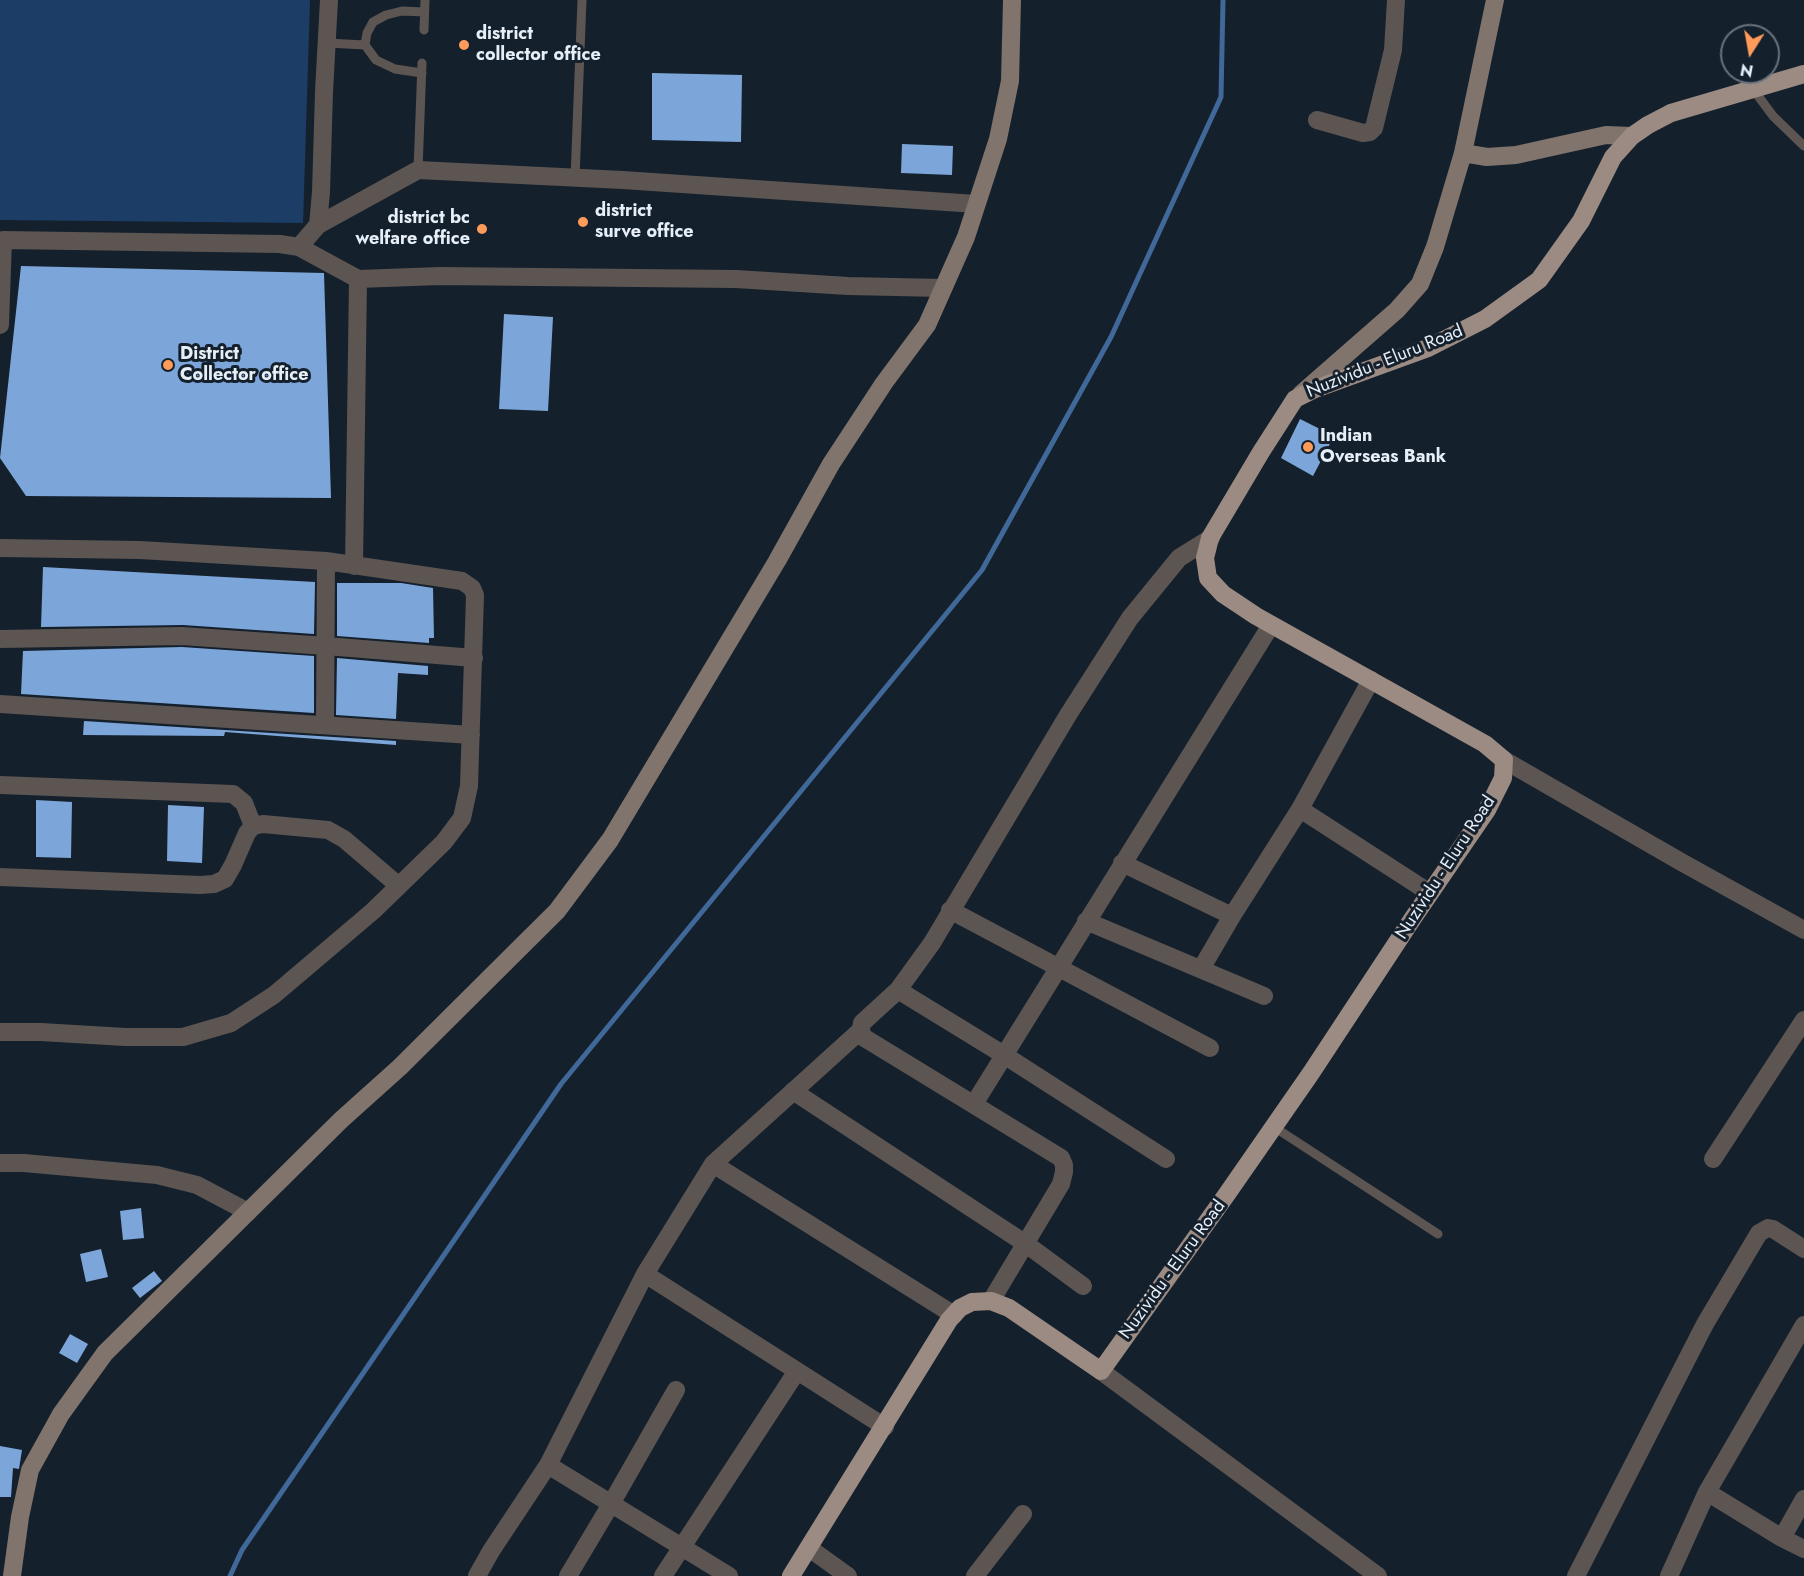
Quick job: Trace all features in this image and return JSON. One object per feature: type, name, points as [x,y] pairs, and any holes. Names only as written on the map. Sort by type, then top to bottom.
[{"type":"main road","name":"Nuzividu - Eluru Road","points":[[1101,1371],[1274,1127],[1487,810],[1503,778],[1504,760],[1485,744],[1271,625],[1223,594],[1208,578],[1205,558],[1211,538],[1295,399],[1315,389],[1428,348],[1485,319],[1539,280],[1581,221],[1613,158],[1632,136],[1648,125],[1671,113],[1804,74]]},
{"type":"main road","points":[[791,1576],[960,1308],[972,1302],[991,1301],[1009,1308],[1101,1371]]},
{"type":"street","points":[[318,225],[328,0]]},
{"type":"street","points":[[12,1576],[20,1517],[30,1470],[61,1414],[105,1353],[342,1120],[400,1067],[556,911],[610,840],[777,561],[831,464],[884,383],[927,325],[966,237],[998,139],[1010,81],[1012,0]]},
{"type":"street","points":[[1317,120],[1363,133],[1370,132],[1374,128],[1393,50],[1396,0]]},
{"type":"street","points":[[1295,399],[1397,310],[1420,284],[1435,247],[1463,153],[1495,0]]},
{"type":"street","points":[[1463,153],[1487,157],[1516,155],[1605,135],[1632,136]]},
{"type":"street","points":[[299,247],[318,225],[418,170],[976,204]]},
{"type":"street","points":[[0,325],[1,240],[280,244],[299,247],[358,279],[440,276],[736,279],[848,286],[943,288]]},
{"type":"street","points":[[354,566],[358,279]]},
{"type":"street","points":[[991,1301],[1061,1184],[1064,1165],[1061,1158],[863,1037],[862,1023],[898,990],[932,943],[1068,715],[1130,618],[1179,558],[1211,538]]},
{"type":"street","points":[[0,548],[140,550],[326,561],[462,581],[472,588],[475,595],[469,786],[462,818],[444,842],[373,911],[274,994],[231,1023],[183,1037],[0,1032]]},
{"type":"street","points":[[325,725],[326,561]]},
{"type":"street","points":[[974,1104],[1271,625]]},
{"type":"street","points":[[0,639],[182,636],[474,658]]},
{"type":"street","points":[[1201,969],[1300,809],[1371,680]]},
{"type":"street","points":[[0,704],[471,735]]},
{"type":"street","points":[[1504,760],[1804,930]]},
{"type":"street","points":[[0,784],[233,794],[244,803],[253,826]]},
{"type":"street","points":[[1300,809],[1430,893]]},
{"type":"street","points":[[0,877],[214,884],[225,879],[247,833],[253,826],[263,824],[328,831],[344,839],[399,886]]},
{"type":"street","points":[[1122,863],[1232,916]]},
{"type":"street","points":[[950,910],[1210,1048]]},
{"type":"street","points":[[1086,921],[1264,996]]},
{"type":"street","points":[[898,990],[1166,1159]]},
{"type":"street","points":[[1713,1159],[1804,1020]]},
{"type":"street","points":[[477,1576],[490,1551],[548,1465],[645,1274],[713,1164],[861,1030]]},
{"type":"street","points":[[793,1091],[1026,1244],[1083,1286]]},
{"type":"street","points":[[0,1163],[24,1163],[158,1175],[197,1185],[248,1212]]},
{"type":"street","points":[[713,1164],[954,1316]]},
{"type":"street","points":[[1576,1576],[1705,1324],[1760,1233],[1773,1229],[1804,1249]]},
{"type":"street","points":[[645,1274],[885,1427]]},
{"type":"street","points":[[1669,1576],[1707,1492],[1804,1325]]},
{"type":"street","points":[[663,1576],[797,1371]]},
{"type":"street","points":[[1101,1371],[1367,1573]]},
{"type":"street","points":[[568,1576],[676,1390]]},
{"type":"street","points":[[548,1465],[729,1576]]},
{"type":"street","points":[[1707,1492],[1804,1549]]},
{"type":"street","points":[[1782,1538],[1804,1499]]},
{"type":"street","points":[[975,1576],[1023,1514]]},
{"type":"street","points":[[809,1548],[848,1576]]},
{"type":"lane","points":[[424,0],[424,30]]},
{"type":"lane","points":[[575,178],[582,0]]},
{"type":"lane","points":[[418,170],[422,68],[395,69],[376,60],[366,45],[367,33],[373,22],[386,15],[402,11],[424,12]]},
{"type":"lane","points":[[327,43],[366,45]]},
{"type":"lane","points":[[1753,89],[1773,116],[1804,146]]},
{"type":"lane","points":[[1274,1127],[1438,1234]]},
{"type":"shaded area","points":[[0,0],[310,0],[303,223],[0,220]]},
{"type":"building","points":[[652,73],[742,75],[741,142],[652,140]]},
{"type":"building","points":[[902,144],[953,146],[952,175],[901,173]]},
{"type":"building","name":"District Collector office","points":[[21,266],[324,273],[331,498],[26,496],[0,458]]},
{"type":"building","points":[[504,314],[553,317],[548,411],[499,409]]},
{"type":"building","name":"Indian Overseas Bank","points":[[1300,419],[1334,436],[1313,476],[1281,458]]},
{"type":"building","points":[[43,567],[315,582],[314,634],[183,625],[41,627]]},
{"type":"building","points":[[337,583],[401,583],[433,588],[434,638],[429,638],[429,643],[337,636]]},
{"type":"building","points":[[182,647],[314,656],[314,713],[21,694],[23,651]]},
{"type":"building","points":[[337,658],[428,666],[428,675],[398,673],[396,719],[336,715]]},
{"type":"building","points":[[84,721],[396,741],[396,745],[225,732],[224,736],[83,735]]},
{"type":"building","points":[[36,800],[72,802],[71,858],[36,857]]},
{"type":"building","points":[[168,805],[204,807],[202,863],[167,861]]},
{"type":"building","points":[[141,1208],[144,1238],[123,1240],[120,1211]]},
{"type":"building","points":[[101,1249],[108,1277],[86,1282],[80,1254]]},
{"type":"building","points":[[154,1271],[162,1281],[140,1298],[132,1288]]},
{"type":"building","points":[[70,1334],[88,1344],[77,1363],[59,1353]]},
{"type":"building","points":[[0,1446],[22,1450],[19,1469],[13,1468],[11,1497],[0,1497]]},
{"type":"waterway","points":[[230,1576],[242,1550],[561,1084],[982,570],[1111,337],[1221,97],[1223,0]]},
{"type":"place","name":"district collector office","points":[[464,45]]},
{"type":"place","name":"district surve office","points":[[583,222]]},
{"type":"place","name":"district bc welfare office","points":[[482,229]]},
{"type":"place","name":"District Collector office","points":[[168,365]]},
{"type":"place","name":"Indian Overseas Bank","points":[[1308,447]]}]
